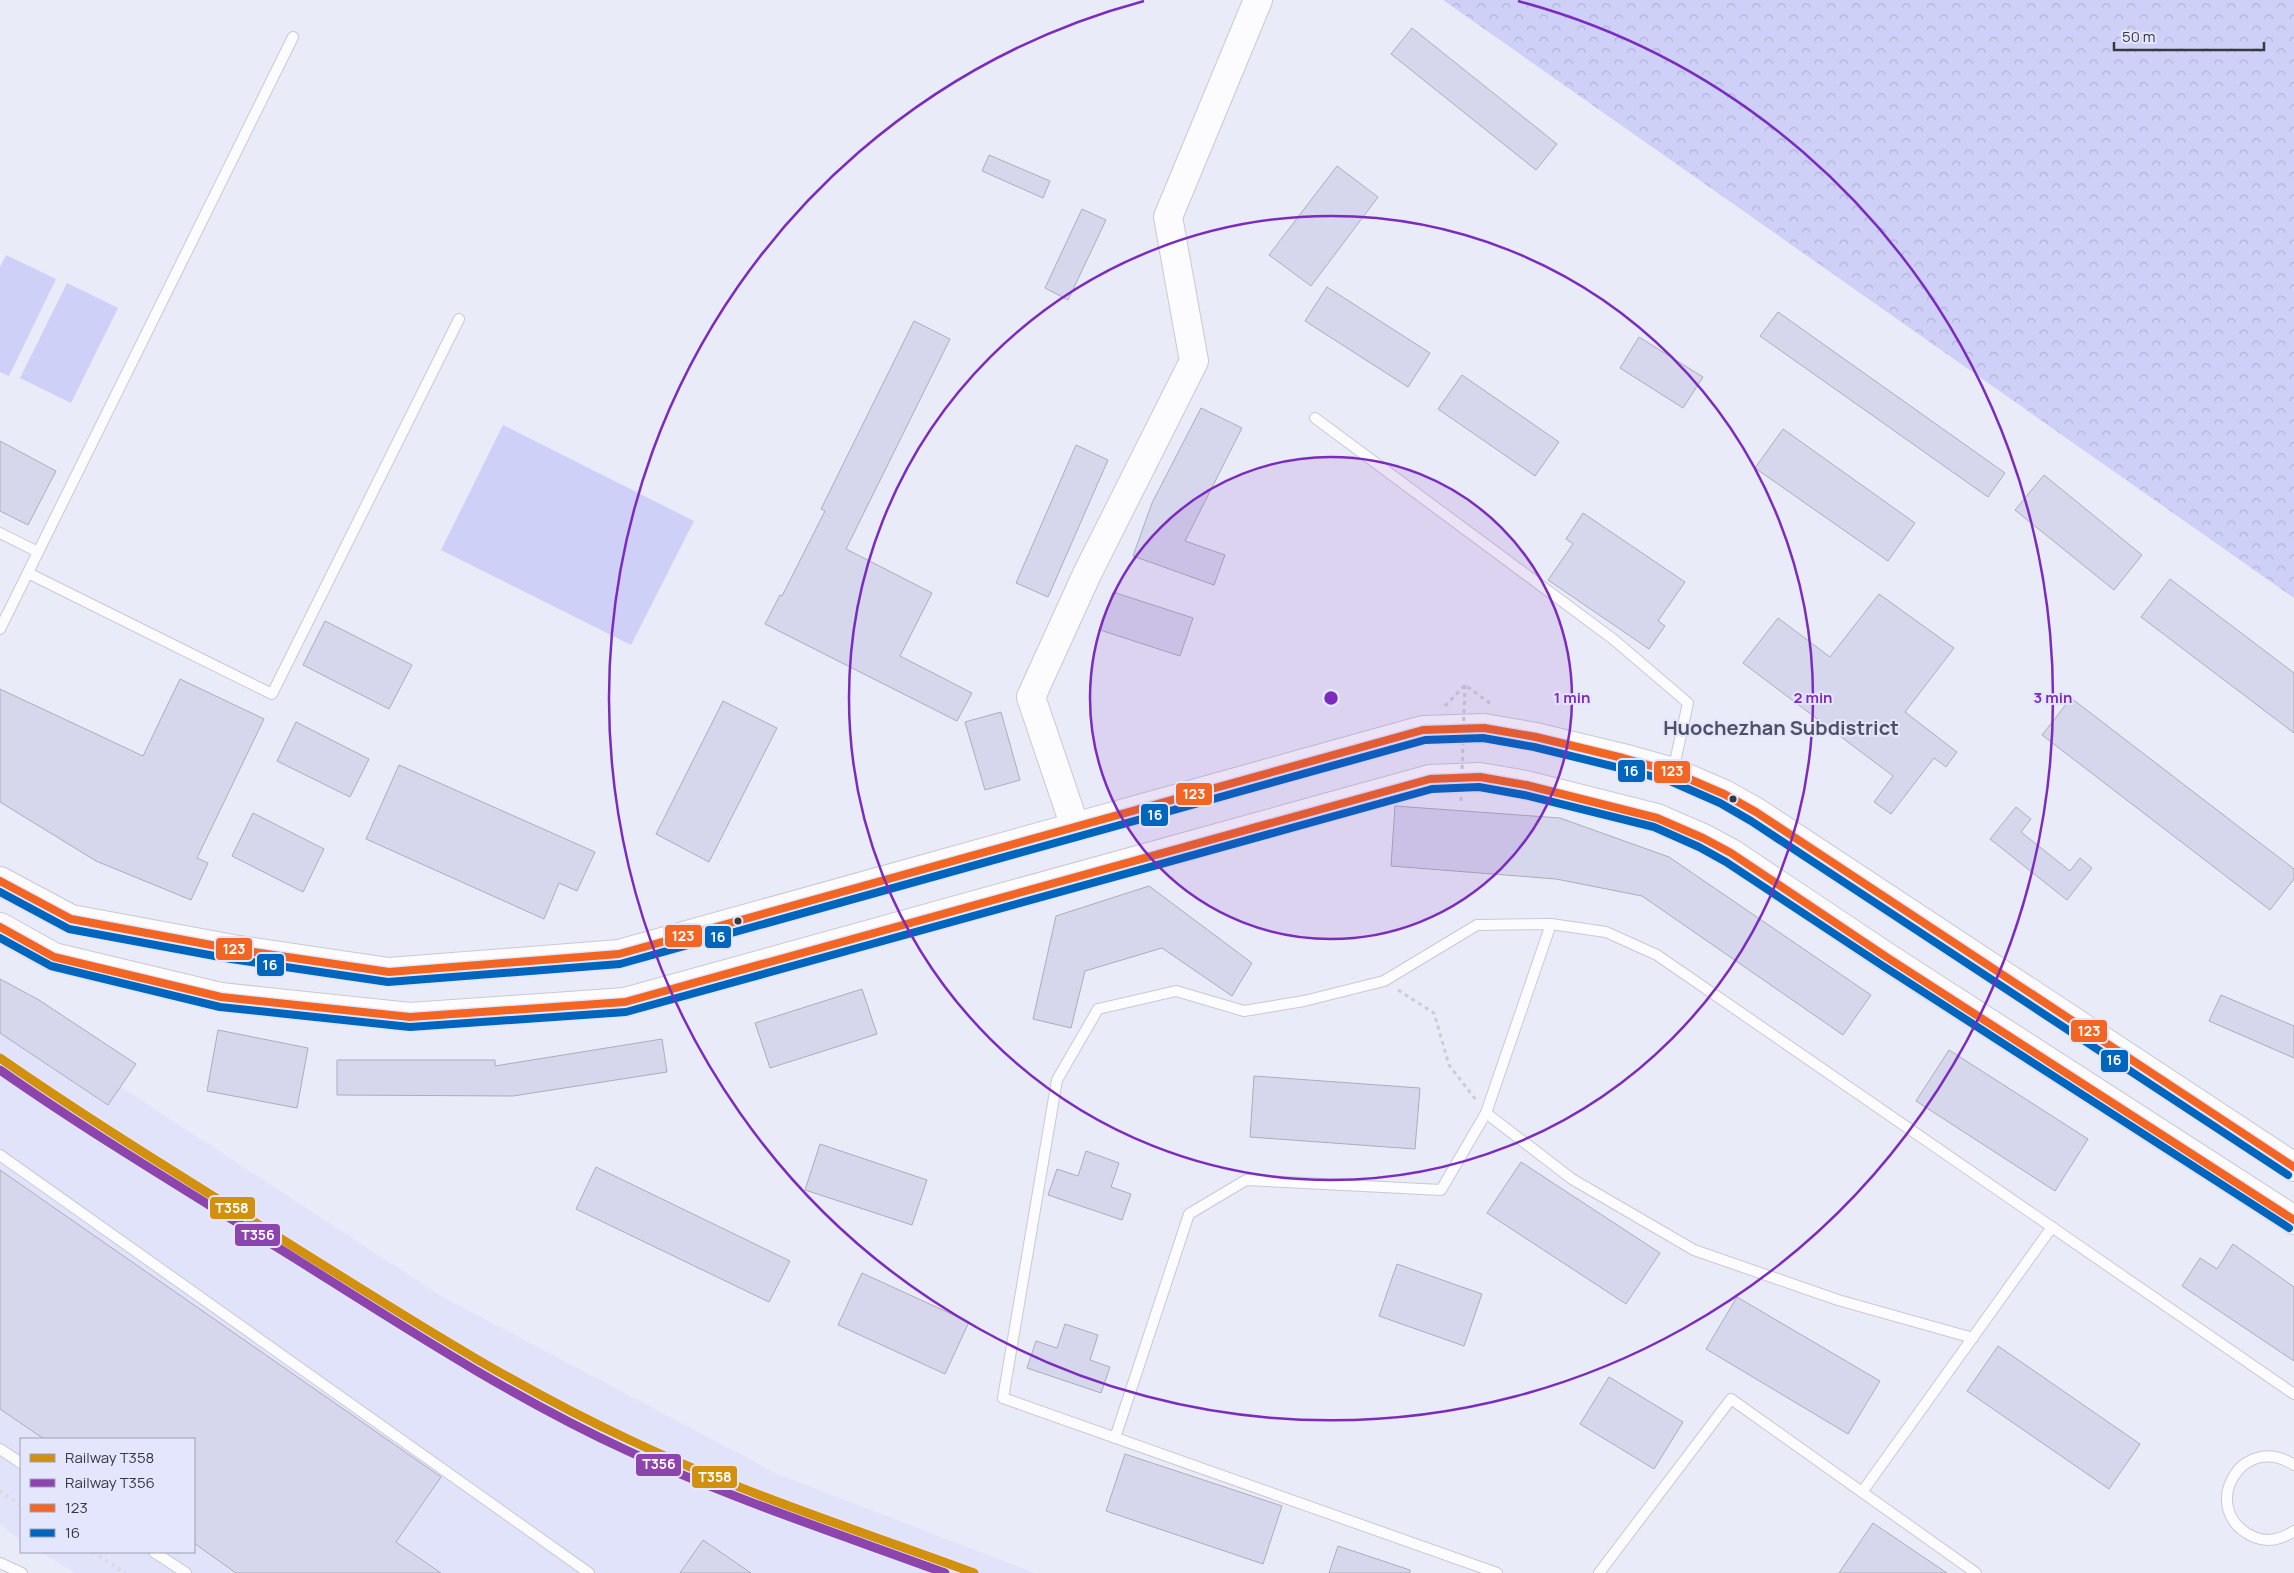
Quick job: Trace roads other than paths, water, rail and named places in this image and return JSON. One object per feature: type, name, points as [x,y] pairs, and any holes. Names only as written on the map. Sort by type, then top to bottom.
[{"type":"main road","points":[[1075,827],[1031,697],[1087,574],[1194,361],[1168,217],[1258,0]]},
{"type":"main road","points":[[0,881],[71,919],[232,949],[389,972],[619,954],[1423,730],[1484,728],[1623,758],[1673,772],[1724,794],[1756,812],[2294,1167]]},
{"type":"main road","points":[[0,927],[54,957],[221,997],[410,1016],[626,1002],[1430,779],[1480,777],[1526,785],[1657,818],[1731,853],[1888,958],[2294,1220]]},
{"type":"lane","points":[[0,629],[293,37]]},
{"type":"lane","points":[[28,574],[272,694],[459,318]]},
{"type":"lane","points":[[1315,418],[1613,639],[1688,703],[1673,772]]},
{"type":"lane","points":[[0,533],[38,552]]},
{"type":"lane","points":[[1115,1438],[1188,1214],[1246,1180],[1440,1190],[1486,1112],[1551,924]]},
{"type":"lane","points":[[1497,1573],[1003,1398],[1057,1080],[1098,1008],[1176,991],[1244,1011],[1304,1001],[1384,981],[1476,925],[1551,924],[1606,932],[1657,955],[2294,1394]]},
{"type":"lane","points":[[1486,1112],[1572,1179],[1694,1250],[1838,1300],[1973,1338]]},
{"type":"lane","points":[[0,1155],[589,1573]]},
{"type":"lane","points":[[1862,1492],[2052,1228]]},
{"type":"lane","points":[[1599,1573],[1731,1399],[1976,1573]]},
{"type":"lane","points":[[0,1449],[20,1462]]},
{"type":"lane","points":[[2294,1465],[2286,1459],[2272,1456],[2258,1457],[2246,1462],[2229,1483],[2226,1497],[2228,1511],[2235,1523],[2245,1533],[2258,1539],[2272,1540],[2286,1537],[2294,1531]]},
{"type":"lane","points":[[156,1553],[186,1573]]},
{"type":"lane","points":[[0,1563],[22,1573]]},
{"type":"railway","points":[[0,1491],[20,1504]]},
{"type":"railway","points":[[95,1553],[125,1573]]},
{"type":"rail line","name":"T358","points":[[0,1058],[111,1132],[381,1301],[462,1351],[546,1398],[632,1441],[716,1478],[801,1511],[974,1573]]},
{"type":"rail line","name":"T356","points":[[0,1070],[110,1143],[377,1310],[542,1408],[628,1451],[706,1484],[945,1573]]},
{"type":"district","name":"Huochezhan Subdistrict","points":[[1781,728]]}]
